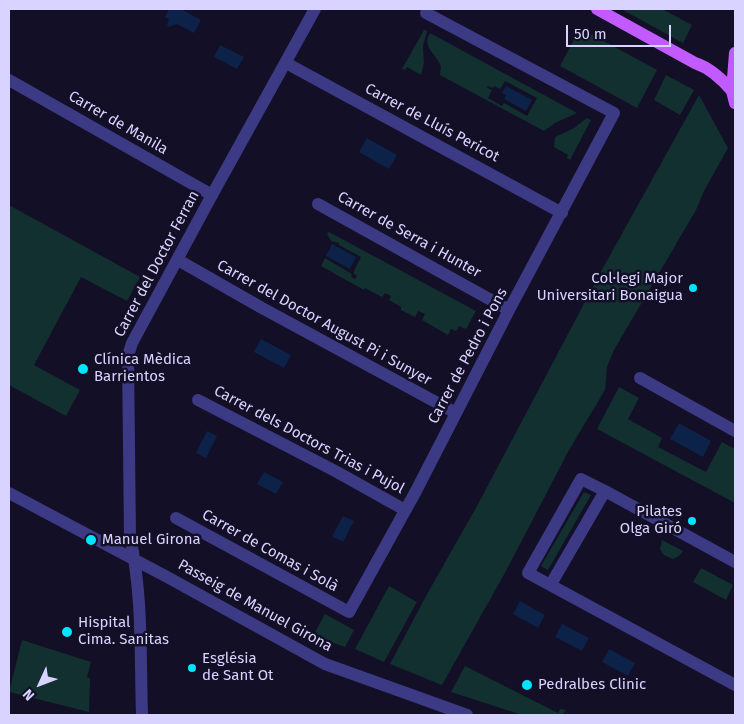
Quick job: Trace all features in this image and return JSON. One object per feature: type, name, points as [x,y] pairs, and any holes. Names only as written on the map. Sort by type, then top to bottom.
[{"type":"main road","points":[[597,9],[694,63],[707,68],[720,78],[733,97]]},
{"type":"main road","points":[[733,97],[735,53]]},
{"type":"street","name":"Carrer del Doctor Ferran","points":[[142,715],[140,607],[135,560],[130,537],[128,356],[132,343],[315,9]]},
{"type":"street","name":"Carrer de Pedro i Pons","points":[[349,612],[416,491],[509,310],[614,113],[426,13]]},
{"type":"street","name":"Carrer de Lluís Pericot","points":[[286,63],[562,213]]},
{"type":"street","name":"Carrer de Manila","points":[[9,80],[212,195]]},
{"type":"street","name":"Carrer de Serra i Hunter","points":[[318,204],[509,310]]},
{"type":"street","name":"Carrer del Doctor August Pi i Sunyer","points":[[178,260],[456,414]]},
{"type":"street","points":[[640,378],[735,431]]},
{"type":"street","name":"Carrer dels Doctors Trias i Pujol","points":[[198,400],[338,472],[405,510]]},
{"type":"street","points":[[735,562],[581,479],[528,573],[735,685]]},
{"type":"street","points":[[551,584],[605,491]]},
{"type":"street","name":"Passeig de Manuel Girona","points":[[9,493],[325,664],[468,715]]},
{"type":"street","name":"Carrer de Comas i Solà","points":[[176,518],[349,612]]},
{"type":"green space","points":[[621,9],[662,9],[692,25],[683,43]]},
{"type":"green space","points":[[580,28],[657,70],[637,108],[560,66]]},
{"type":"green space","points":[[424,30],[427,31],[423,46],[424,63],[421,75],[407,67],[405,70],[402,69]]},
{"type":"green space","points":[[430,33],[577,113],[555,123],[544,131],[440,75],[441,67],[429,47],[428,39]],"holes":[[[505,81],[537,98],[527,116],[504,103],[502,106],[488,98],[492,90],[487,88],[488,86],[493,88],[494,86],[500,89]]]},
{"type":"green space","points":[[666,75],[694,90],[680,115],[654,100]]},
{"type":"green space","points":[[699,95],[728,148],[704,191],[696,210],[614,350],[607,367],[605,390],[569,450],[506,571],[442,685],[390,664],[477,506],[604,266]]},
{"type":"green space","points":[[587,118],[591,120],[570,160],[567,158],[568,155],[554,147],[555,137],[574,128]]},
{"type":"green space","points":[[9,205],[140,277],[127,301],[81,277],[34,365],[80,390],[66,416],[9,385]]},
{"type":"green space","points":[[329,232],[476,311],[466,329],[459,326],[456,331],[451,329],[448,335],[422,320],[425,314],[418,311],[415,317],[401,310],[401,307],[389,300],[391,296],[385,293],[382,297],[365,288],[364,290],[321,266],[325,258],[352,274],[351,277],[355,279],[357,276],[353,273],[361,257],[339,245],[339,243],[331,241],[327,234]]},
{"type":"green space","points":[[619,387],[639,398],[628,419],[662,438],[658,447],[706,472],[722,442],[735,449],[735,503],[597,429]]},
{"type":"green space","points":[[584,492],[591,495],[548,570],[541,566]]},
{"type":"green space","points":[[662,540],[683,551],[673,559],[664,555],[660,549]]},
{"type":"green space","points":[[701,568],[733,585],[726,600],[693,582]]},
{"type":"green space","points":[[389,586],[417,602],[384,662],[355,649]]},
{"type":"green space","points":[[325,614],[354,630],[345,647],[313,636]]},
{"type":"green space","points":[[22,640],[91,662],[87,677],[90,679],[89,712],[9,692]]},
{"type":"green space","points":[[465,666],[558,713],[560,709],[566,710],[562,715],[522,715],[451,692]]},
{"type":"water","points":[[169,9],[181,9],[201,20],[194,33],[177,24],[169,27],[167,25],[169,19],[165,17]]},
{"type":"water","points":[[220,45],[244,57],[237,69],[214,57]]},
{"type":"water","points":[[506,86],[532,100],[526,111],[504,99],[506,95],[502,93]]},
{"type":"water","points":[[367,138],[397,155],[389,169],[359,152]]},
{"type":"water","points":[[332,244],[356,257],[350,269],[326,256]]},
{"type":"water","points":[[261,339],[291,355],[284,368],[254,352]]},
{"type":"water","points":[[679,423],[711,441],[703,457],[670,439]]},
{"type":"water","points":[[207,431],[217,436],[206,458],[196,453]]},
{"type":"water","points":[[264,472],[283,482],[276,494],[257,484]]},
{"type":"water","points":[[343,516],[354,521],[343,542],[332,536]]},
{"type":"water","points":[[520,601],[545,615],[538,628],[513,614]]},
{"type":"water","points":[[562,624],[589,638],[582,651],[555,637]]},
{"type":"water","points":[[609,649],[635,663],[628,676],[602,662]]},
{"type":"place","name":"Col·legi Major Universitari Bonaigua","points":[[693,288]]},
{"type":"place","name":"Clínica Mèdica Barrientos","points":[[83,369]]},
{"type":"place","name":"Pilates Olga Giró","points":[[692,521]]},
{"type":"place","name":"Manuel Girona","points":[[91,540]]},
{"type":"place","name":"Hispital Cima. Sanitas","points":[[67,632]]},
{"type":"place","name":"Església de Sant Ot","points":[[192,668]]},
{"type":"place","name":"Pedralbes Clinic","points":[[527,685]]}]
